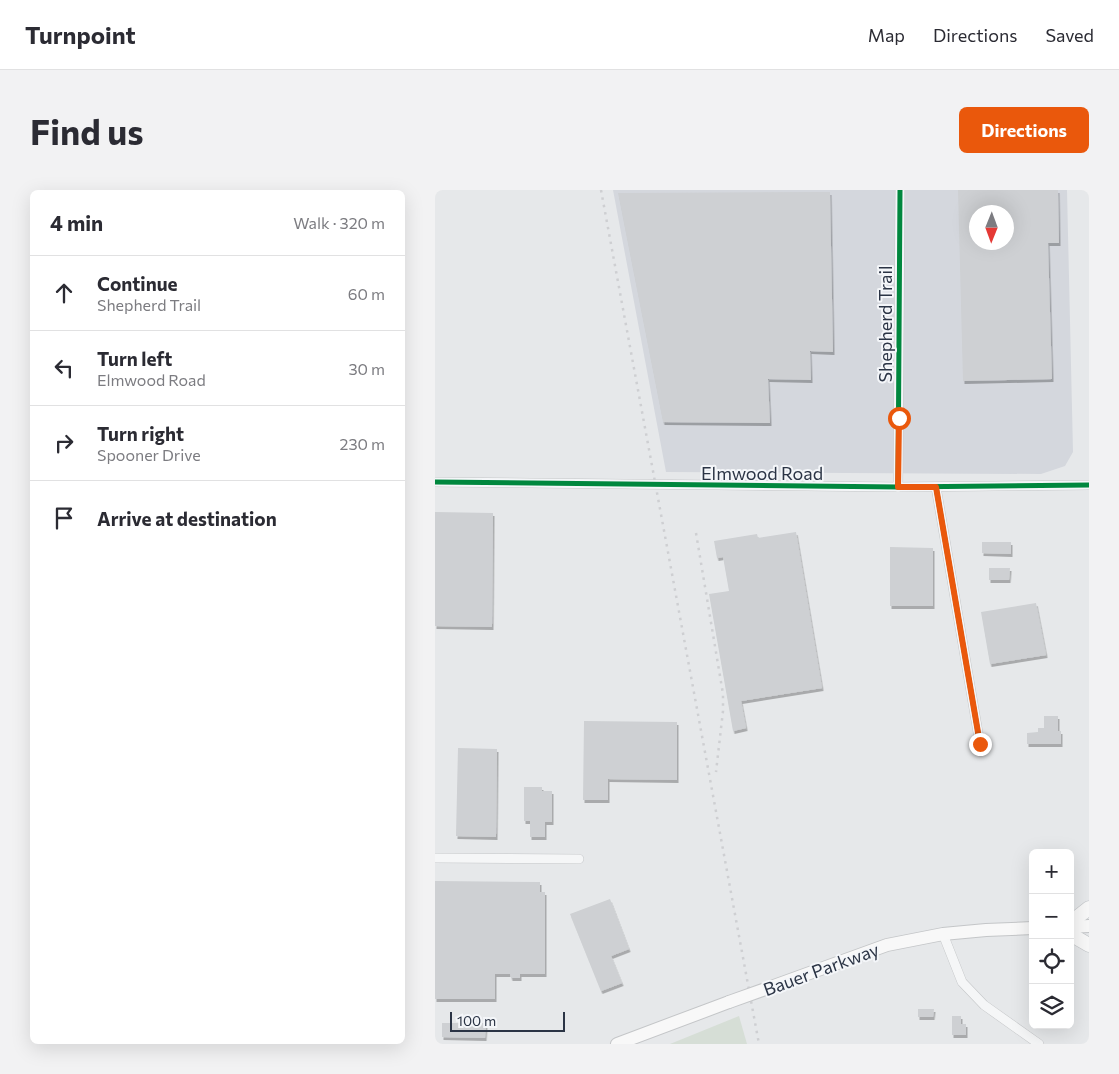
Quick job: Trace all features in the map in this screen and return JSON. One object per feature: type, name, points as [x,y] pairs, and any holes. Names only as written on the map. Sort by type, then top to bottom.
[{"type":"main road","points":[[1074,920],[1089,908]]},
{"type":"main road","points":[[1074,927],[1089,926]]},
{"type":"main road","name":"Bauer Parkway","points":[[617,1044],[887,945],[943,934],[1029,928]]},
{"type":"main road","points":[[1074,936],[1089,945]]},
{"type":"street","name":"Shepherd Trail","points":[[898,487],[900,190]]},
{"type":"street","name":"Elmwood Road","points":[[435,482],[898,487],[1089,485]]},
{"type":"street","points":[[936,487],[980,744]]},
{"type":"street","points":[[435,858],[579,859]]},
{"type":"street","points":[[943,934],[962,982],[984,1005],[1039,1044]]},
{"type":"shaded area","points":[[613,190],[1067,190],[1073,452],[1065,466],[1041,474],[666,472]]},
{"type":"shaded area","points":[[739,1016],[747,1044],[670,1044]]},
{"type":"building","points":[[958,190],[1058,190],[1059,243],[1048,243],[1052,379],[963,381]]},
{"type":"building","points":[[830,192],[833,352],[810,351],[811,380],[768,379],[770,423],[663,422],[618,193]]},
{"type":"building","points":[[435,512],[493,513],[492,627],[435,626]]},
{"type":"building","points":[[796,532],[822,688],[741,701],[746,728],[733,731],[709,594],[729,591],[723,557],[717,558],[714,541],[757,534],[758,538]]},
{"type":"building","points":[[982,542],[1011,542],[1011,554],[982,553]]},
{"type":"building","points":[[890,547],[933,548],[933,606],[890,606]]},
{"type":"building","points":[[989,568],[1010,568],[1009,580],[989,580]]},
{"type":"building","points":[[1036,603],[1046,655],[990,664],[981,612]]},
{"type":"building","points":[[1044,716],[1058,716],[1058,731],[1061,731],[1061,744],[1027,744],[1027,733],[1038,732],[1038,728],[1044,728]]},
{"type":"building","points":[[584,721],[677,722],[677,780],[608,779],[608,800],[583,800]]},
{"type":"building","points":[[458,748],[497,749],[496,837],[456,836]]},
{"type":"building","points":[[524,787],[542,787],[542,791],[552,791],[552,822],[545,822],[545,837],[530,837],[530,821],[524,821]]},
{"type":"building","points":[[435,881],[540,882],[540,892],[545,892],[545,974],[520,974],[520,978],[511,978],[510,974],[495,974],[495,999],[435,999]]},
{"type":"building","points":[[610,899],[629,949],[611,956],[622,983],[601,991],[570,914]]},
{"type":"building","points":[[918,1009],[934,1009],[933,1017],[918,1017]]},
{"type":"building","points":[[952,1016],[961,1016],[961,1024],[966,1024],[966,1035],[952,1035]]},
{"type":"building","points":[[442,1023],[486,1023],[485,1038],[442,1037]]},
{"type":"railway","points":[[601,190],[759,1044]]},
{"type":"railway","points":[[696,533],[723,694],[723,711],[716,772]]},
{"type":"cycle path","points":[[898,487],[900,190]]},
{"type":"cycle path","points":[[435,482],[898,487],[1089,485]]},
{"type":"cycle path","points":[[936,487],[980,744]]},
{"type":"route","points":[[899,418],[898,487],[936,487],[980,744]]}]
